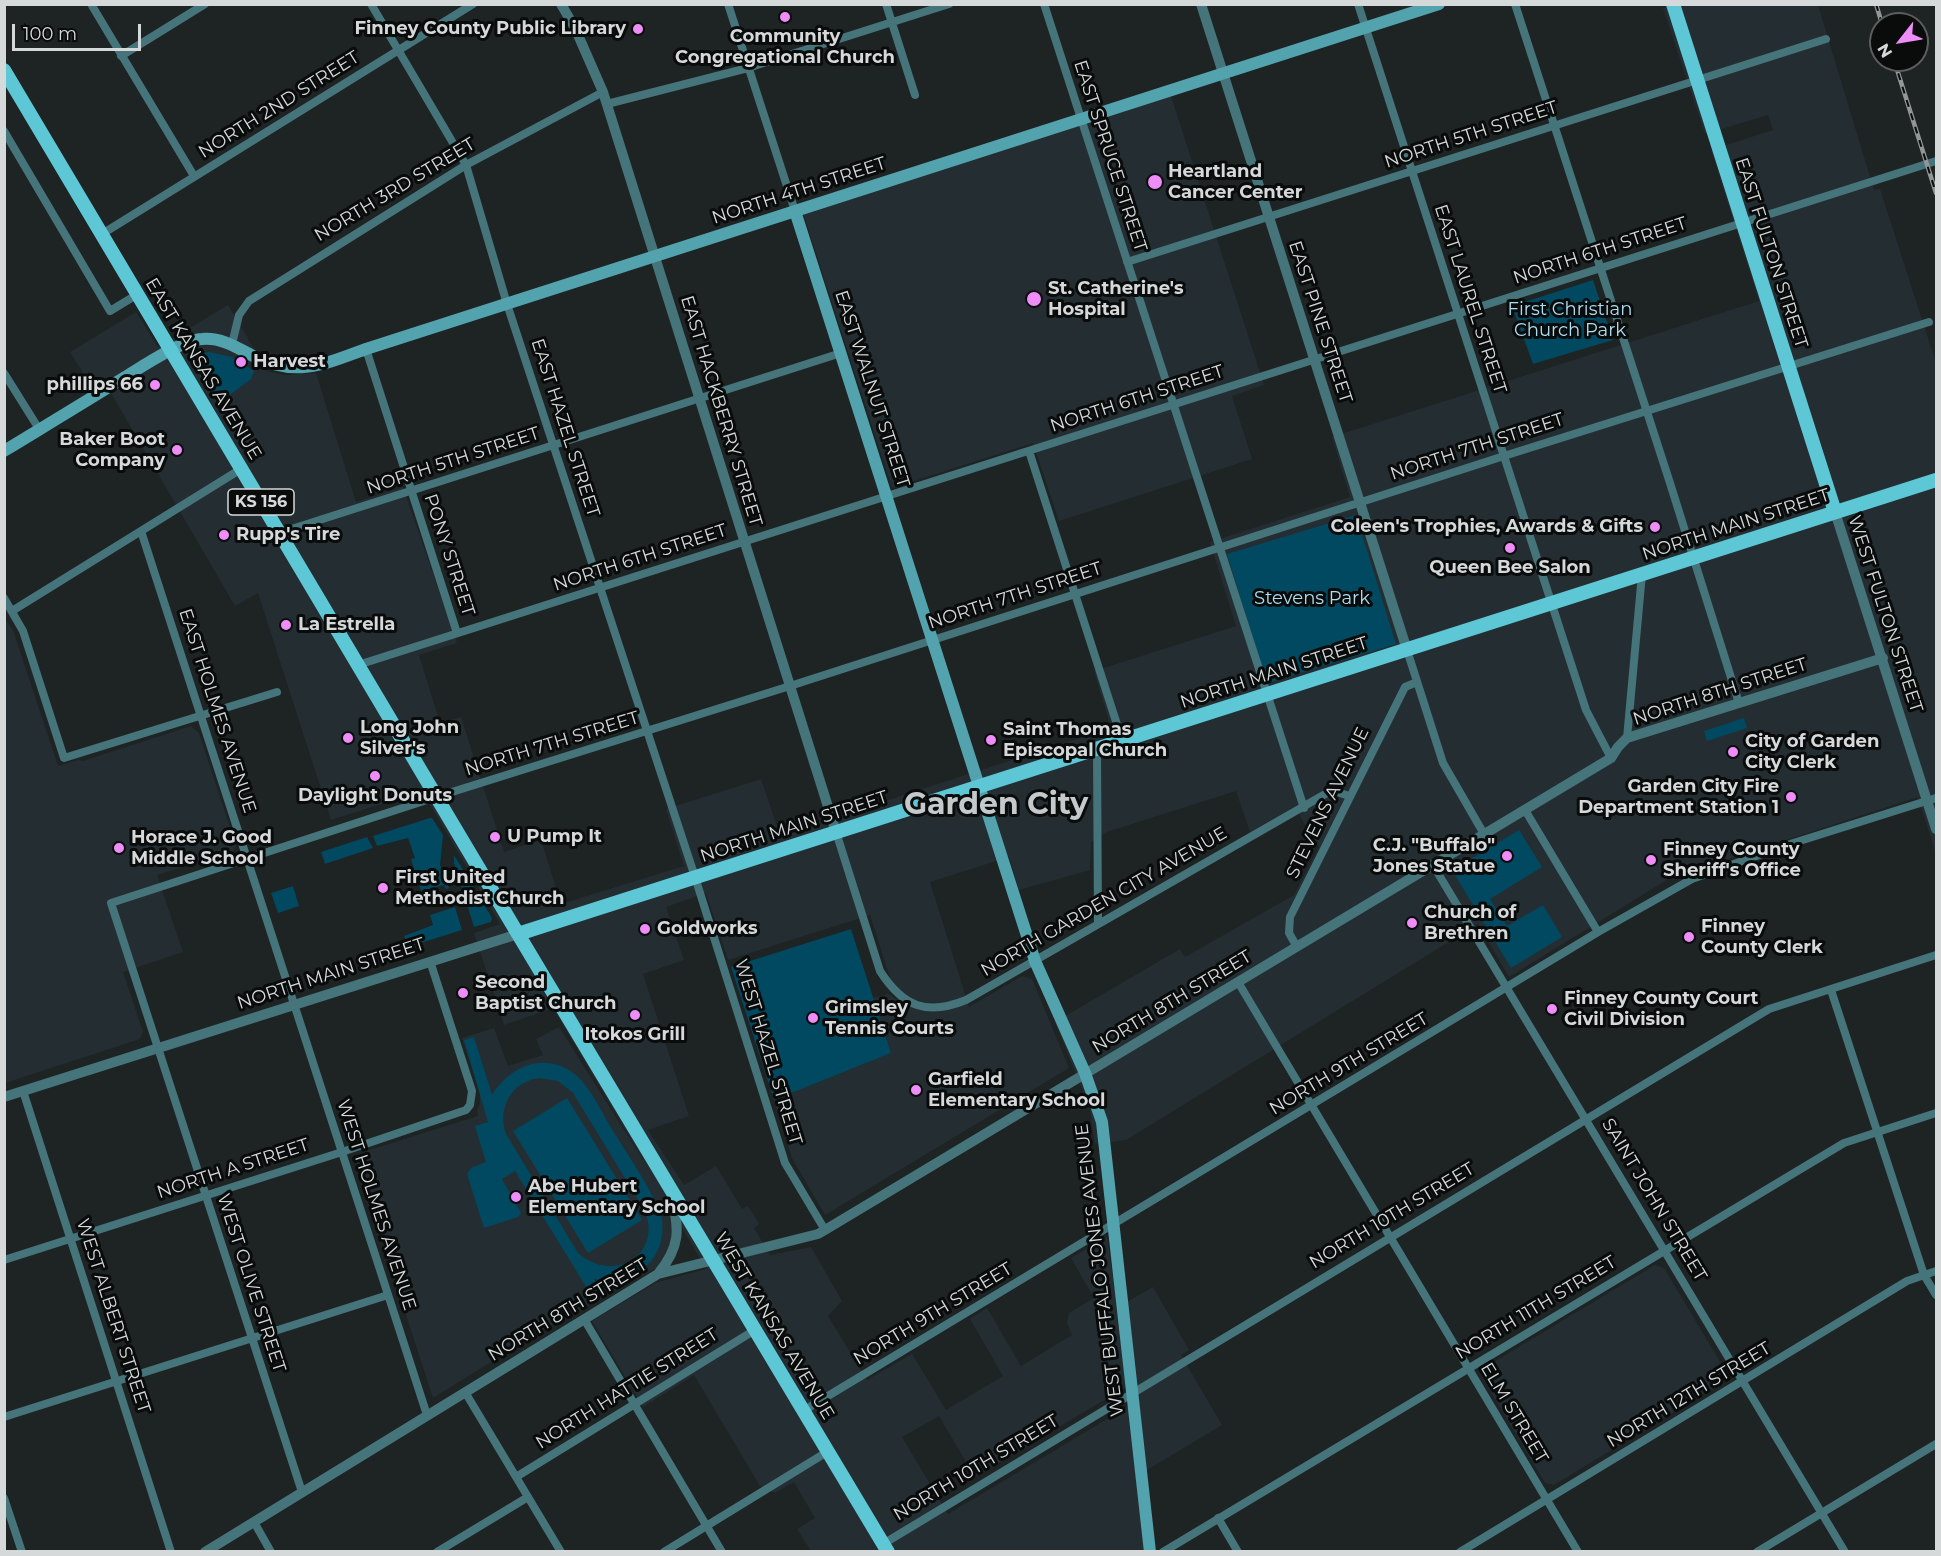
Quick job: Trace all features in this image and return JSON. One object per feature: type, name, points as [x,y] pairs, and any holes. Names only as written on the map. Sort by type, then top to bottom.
[{"type":"main road","name":"NORTH 4TH STREET","points":[[171,350],[202,338],[232,344],[279,367],[300,368],[321,365],[1080,118],[1439,4]]},
{"type":"main road","name":"EAST FULTON STREET","points":[[1673,4],[1835,512]]},
{"type":"main road","name":"EAST KANSAS AVENUE","points":[[7,79],[138,294],[518,934]]},
{"type":"main road","name":"EAST WALNUT STREET","points":[[795,211],[1035,961]]},
{"type":"main road","points":[[4,451],[171,350]]},
{"type":"main road","name":"NORTH MAIN STREET","points":[[518,934],[1936,480]]},
{"type":"main road","name":"WEST KANSAS AVENUE","points":[[518,934],[885,1548]]},
{"type":"main road","name":"WEST BUFFALO JONES AVENUE","points":[[1035,961],[1085,1073],[1102,1122],[1150,1551]]},
{"type":"street","points":[[91,4],[194,176]]},
{"type":"street","points":[[121,56],[205,4]]},
{"type":"street","name":"EAST HAZEL STREET","points":[[372,4],[466,165],[507,304],[695,877]]},
{"type":"street","name":"NORTH 2ND STREET","points":[[102,234],[473,4]]},
{"type":"street","name":"EAST HACKBERRY STREET","points":[[561,4],[575,28],[607,104],[836,832]]},
{"type":"street","name":"EAST WALNUT STREET","points":[[728,4],[795,211]]},
{"type":"street","points":[[886,4],[915,95]]},
{"type":"street","points":[[607,104],[748,68],[949,4]]},
{"type":"street","name":"EAST SPRUCE STREET","points":[[1044,4],[1304,808]]},
{"type":"street","name":"EAST PINE STREET","points":[[1201,4],[1407,650]]},
{"type":"street","name":"EAST LAUREL STREET","points":[[1358,4],[1586,710],[1611,758]]},
{"type":"street","points":[[1515,4],[1739,703]]},
{"type":"street","name":"NORTH 5TH STREET","points":[[1127,262],[1826,39]]},
{"type":"street","name":"NORTH 3RD STREET","points":[[232,344],[239,315],[249,301],[466,165],[603,92]]},
{"type":"street","points":[[4,131],[110,311],[138,294]]},
{"type":"street","name":"NORTH 6TH STREET","points":[[358,665],[1936,161]]},
{"type":"street","name":"NORTH 7TH STREET","points":[[111,903],[1646,410],[1929,322]]},
{"type":"street","name":"PONY STREET","points":[[366,349],[457,633]]},
{"type":"street","name":"NORTH 5TH STREET","points":[[279,533],[841,353]]},
{"type":"street","points":[[4,373],[39,429]]},
{"type":"street","points":[[1029,451],[1122,740]]},
{"type":"street","points":[[12,611],[242,469]]},
{"type":"street","name":"WEST FULTON STREET","points":[[1835,512],[1882,658],[1932,799],[1936,829]]},
{"type":"street","name":"EAST HOLMES AVENUE","points":[[141,531],[294,1005]]},
{"type":"street","points":[[1627,738],[1642,574]]},
{"type":"street","points":[[4,598],[23,631],[64,758],[277,692]]},
{"type":"street","points":[[1407,650],[1443,763],[1484,834]]},
{"type":"street","name":"NORTH 8TH STREET","points":[[205,1551],[658,1274],[818,1234],[825,1230],[1611,758],[1627,738],[1882,658]]},
{"type":"street","name":"STEVENS AVENUE","points":[[1297,947],[1289,933],[1290,917],[1405,687],[1418,682]]},
{"type":"street","points":[[1097,749],[1098,924]]},
{"type":"street","name":"NORTH GARDEN CITY AVENUE","points":[[836,832],[880,971],[888,984],[900,996],[935,1009],[950,1007],[966,1000],[1330,792],[1349,796]]},
{"type":"street","name":"NORTH 9TH STREET","points":[[803,1411],[1598,932],[1692,879],[1787,845],[1932,799]]},
{"type":"street","points":[[1525,810],[1598,932]]},
{"type":"street","name":"SAINT JOHN STREET","points":[[1433,865],[1845,1551]]},
{"type":"street","name":"WEST HAZEL STREET","points":[[695,877],[785,1163],[825,1230]]},
{"type":"street","name":"WEST OLIVE STREET","points":[[111,903],[302,1492]]},
{"type":"street","name":"NORTH MAIN STREET","points":[[4,1097],[518,934]]},
{"type":"street","name":"NORTH 10TH STREET","points":[[885,1548],[1133,1392],[1769,1009],[1936,955]]},
{"type":"street","name":"NORTH A STREET","points":[[4,1260],[342,1152],[459,1113],[470,1106],[472,1091],[430,962]]},
{"type":"street","name":"ELM STREET","points":[[1238,982],[1578,1551]]},
{"type":"street","points":[[1831,990],[1924,1275],[1936,1295]]},
{"type":"street","name":"WEST HOLMES AVENUE","points":[[294,1005],[427,1415]]},
{"type":"street","name":"WEST ALBERT STREET","points":[[23,1091],[171,1551]]},
{"type":"street","name":"NORTH 11TH STREET","points":[[1163,1551],[1844,1143],[1936,1113]]},
{"type":"street","points":[[658,1274],[669,1260],[676,1244],[677,1222],[670,1187]]},
{"type":"street","name":"NORTH 12TH STREET","points":[[1460,1551],[1908,1281],[1936,1271]]},
{"type":"street","points":[[4,1418],[388,1295]]},
{"type":"street","points":[[584,1319],[722,1551]]},
{"type":"street","name":"NORTH HATTIE STREET","points":[[516,1477],[755,1330]]},
{"type":"street","points":[[465,1392],[561,1551]]},
{"type":"street","points":[[1757,1551],[1936,1444]]},
{"type":"street","points":[[664,1551],[828,1452]]},
{"type":"street","points":[[437,1551],[528,1497]]},
{"type":"street","points":[[4,1498],[22,1551]]},
{"type":"street","points":[[1218,1518],[1238,1551]]},
{"type":"street","points":[[254,1522],[271,1551]]},
{"type":"shaded area","points":[[1676,4],[1818,5],[1874,190],[1880,189],[1936,363],[1936,854],[1918,797],[1670,878],[1509,977],[1478,924],[1126,1140],[1095,1144],[1089,1106],[1055,1022],[1180,949],[1185,957],[1294,895],[1319,847],[1301,818],[1297,805],[1250,832],[1236,791],[1107,832],[1091,842],[1090,870],[1019,890],[1009,857],[930,882],[969,1007],[1022,976],[1032,979],[1069,1068],[825,1215],[792,1158],[774,1100],[891,1053],[873,998],[888,994],[897,1000],[870,915],[728,960],[706,893],[666,907],[684,960],[643,974],[689,1116],[648,1130],[684,1185],[716,1166],[742,1209],[748,1206],[759,1224],[754,1228],[770,1255],[811,1247],[842,1301],[828,1316],[867,1380],[912,1354],[946,1410],[1003,1376],[970,1319],[987,1308],[1021,1366],[1072,1335],[1067,1323],[1069,1313],[1094,1298],[1071,1258],[1107,1237],[1118,1307],[1153,1287],[1189,1350],[1181,1355],[1222,1425],[1137,1476],[1146,1551],[811,1551],[797,1529],[815,1518],[794,1482],[775,1493],[760,1486],[694,1375],[643,1407],[592,1321],[655,1283],[706,1269],[664,1197],[671,1213],[674,1237],[660,1266],[541,1331],[433,1398],[355,1157],[360,1153],[478,1116],[480,1094],[462,1038],[494,1028],[508,1066],[543,1055],[536,1039],[559,1027],[650,1171],[553,1008],[504,1025],[474,933],[500,924],[422,791],[331,820],[258,593],[235,606],[104,381],[92,387],[70,352],[136,312],[158,347],[228,305],[267,371],[284,375],[316,373],[356,502],[403,487],[457,643],[419,655],[440,723],[461,717],[504,852],[541,840],[561,904],[684,866],[666,809],[761,779],[780,835],[1111,728],[1094,671],[1236,626],[1210,542],[1350,497],[1332,437],[1759,301],[1711,150],[1773,130],[1768,115],[1705,134],[1663,8]],"holes":[[[1126,1387],[1129,1406],[948,1514],[902,1437],[939,1416],[975,1477]]]},
{"type":"shaded area","name":"St. Catherine's Hospital","points":[[1171,96],[1264,385],[1232,396],[1252,459],[1059,521],[1033,443],[892,488],[803,213]]},
{"type":"shaded area","name":"Horace J. Good Middle School","points":[[4,617],[13,630],[58,766],[78,760],[83,761],[191,726],[199,733],[236,846],[233,851],[157,875],[183,952],[123,972],[143,1032],[140,1039],[5,1083]]},
{"type":"shaded area","points":[[1655,1265],[1664,1268],[1726,1372],[1726,1377],[1723,1382],[1554,1485],[1545,1483],[1482,1377],[1484,1368]]},
{"type":"green space","name":"First Christian Church Park","points":[[1593,280],[1613,340],[1533,364],[1512,306]]},
{"type":"green space","points":[[209,352],[232,357],[254,371],[251,379],[219,403],[202,374],[202,353]]},
{"type":"green space","name":"Stevens Park","points":[[1356,515],[1396,644],[1267,683],[1227,554]]},
{"type":"green space","points":[[1744,718],[1747,728],[1707,741],[1704,731]]},
{"type":"green space","points":[[430,818],[443,835],[440,865],[449,888],[446,889],[444,885],[421,891],[411,859],[415,858],[408,838],[377,846],[373,836]]},
{"type":"green space","points":[[1519,830],[1542,867],[1490,899],[1507,926],[1543,905],[1562,937],[1511,968],[1452,870]]},
{"type":"green space","points":[[367,837],[373,848],[325,864],[321,852]]},
{"type":"green space","points":[[454,855],[492,918],[491,922],[474,927],[454,863]]},
{"type":"green space","points":[[293,886],[299,906],[278,913],[271,893]]},
{"type":"green space","points":[[455,907],[462,930],[408,947],[404,936],[433,925],[430,915]]},
{"type":"green space","name":"Grimsley Tennis Courts","points":[[851,929],[891,1053],[774,1100],[731,967]]},
{"type":"green space","points":[[474,1037],[492,1095],[509,1076],[530,1064],[554,1064],[565,1068],[587,1087],[661,1213],[663,1229],[661,1243],[647,1265],[637,1273],[610,1280],[594,1279],[602,1292],[593,1298],[515,1171],[502,1179],[521,1213],[518,1217],[484,1228],[467,1174],[471,1168],[486,1162],[475,1126],[488,1122],[464,1040]],"holes":[[[539,1078],[558,1081],[573,1093],[644,1209],[648,1225],[647,1239],[642,1251],[632,1260],[620,1265],[607,1266],[592,1262],[578,1253],[506,1134],[503,1115],[505,1106],[514,1091],[529,1080]]]},
{"type":"green space","points":[[567,1098],[642,1220],[588,1253],[513,1131]]},
{"type":"railway","points":[[1876,4],[1878,12]]},
{"type":"railway","points":[[1898,72],[1936,193]]},
{"type":"place","name":"Community Congregational Church","points":[[785,17]]},
{"type":"place","name":"Finney County Public Library","points":[[638,29]]},
{"type":"place","name":"Heartland Cancer Center","points":[[1155,182]]},
{"type":"place","name":"St. Catherine's Hospital","points":[[1034,299]]},
{"type":"place","name":"Harvest","points":[[241,362]]},
{"type":"place","name":"phillips 66","points":[[155,385]]},
{"type":"place","name":"Baker Boot Company","points":[[177,450]]},
{"type":"place","name":"Coleen's Trophies, Awards & Gifts","points":[[1655,527]]},
{"type":"place","name":"Rupp's Tire","points":[[224,535]]},
{"type":"place","name":"Queen Bee Salon","points":[[1510,548]]},
{"type":"place","name":"La Estrella","points":[[286,625]]},
{"type":"place","name":"Long John Silver's","points":[[348,738]]},
{"type":"place","name":"Saint Thomas Episcopal Church","points":[[991,740]]},
{"type":"place","name":"City of Garden City Clerk","points":[[1733,752]]},
{"type":"place","name":"Daylight Donuts","points":[[375,776]]},
{"type":"place","name":"Garden City Fire Department Station 1","points":[[1791,797]]},
{"type":"place","name":"U Pump It","points":[[495,837]]},
{"type":"place","name":"Horace J. Good Middle School","points":[[119,848]]},
{"type":"place","name":"C.J. \"Buffalo\" Jones Statue","points":[[1507,856]]},
{"type":"place","name":"Finney County Sheriff's Office","points":[[1651,860]]},
{"type":"place","name":"First United Methodist Church","points":[[383,888]]},
{"type":"place","name":"Church of Brethren","points":[[1412,923]]},
{"type":"place","name":"Goldworks","points":[[645,929]]},
{"type":"place","name":"Finney County Clerk","points":[[1689,937]]},
{"type":"place","name":"Second Baptist Church","points":[[463,993]]},
{"type":"place","name":"Finney County Court Civil Division","points":[[1552,1009]]},
{"type":"place","name":"Itokos Grill","points":[[635,1015]]},
{"type":"place","name":"Grimsley Tennis Courts","points":[[813,1018]]},
{"type":"place","name":"Garfield Elementary School","points":[[916,1090]]},
{"type":"place","name":"Abe Hubert Elementary School","points":[[516,1197]]},
{"type":"district","name":"Garden City","points":[[996,805]]}]
